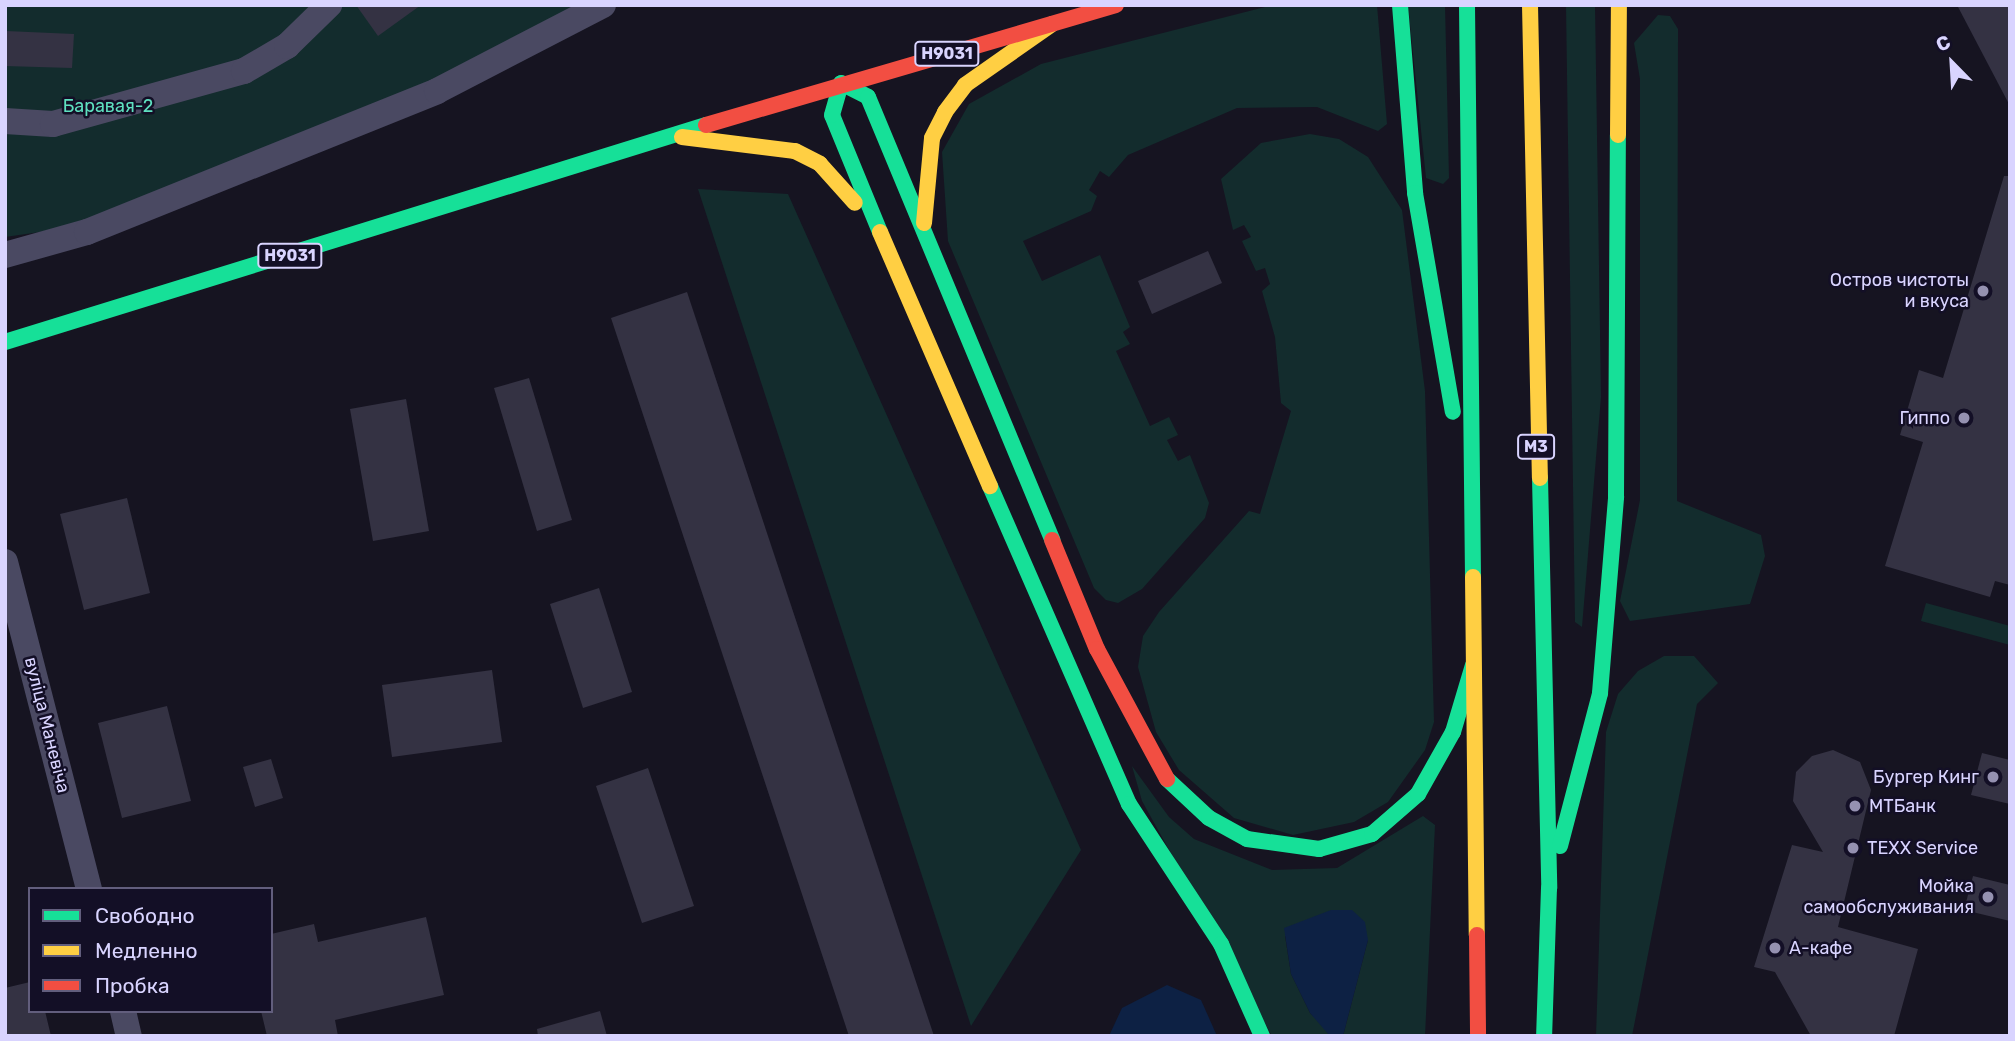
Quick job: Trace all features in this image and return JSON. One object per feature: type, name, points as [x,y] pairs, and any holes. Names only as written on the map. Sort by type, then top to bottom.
[{"type":"main road","name":"Н9031","points":[[5,342],[682,137],[841,83],[1116,5]]},
{"type":"main road","points":[[1400,5],[1418,207],[1472,505]]},
{"type":"main road","points":[[1467,5],[1478,1036]]},
{"type":"main road","name":"М3","points":[[1530,5],[1549,888],[1544,1036]]},
{"type":"main road","points":[[1549,888],[1600,693],[1616,497],[1619,5]]},
{"type":"main road","points":[[924,232],[932,138],[945,112],[965,85],[1052,24]]},
{"type":"main road","points":[[1262,1036],[1221,944],[1129,804],[890,249],[841,144],[832,115],[841,83],[868,97],[1097,649],[1159,771],[1209,818],[1247,839],[1285,848],[1319,849],[1372,834],[1418,794],[1453,732],[1473,665]]},
{"type":"main road","points":[[682,137],[761,143],[820,164],[890,249]]},
{"type":"street","points":[[5,121],[53,124],[244,71],[287,46],[330,5]]},
{"type":"street","points":[[5,256],[99,227],[437,91],[603,5]]},
{"type":"street","name":"вуліца Маневіча","points":[[5,562],[88,887]]},
{"type":"street","points":[[123,1013],[129,1036]]},
{"type":"green space","name":"Баравая-2","points":[[5,5],[581,5],[430,86],[82,226],[5,237]]},
{"type":"green space","points":[[1273,5],[1377,5],[1387,124],[1378,131],[1317,107],[1237,108],[1128,155],[1109,177],[1100,171],[1089,190],[1097,196],[1091,211],[1023,241],[1042,281],[1100,255],[1130,327],[1123,332],[1130,344],[1116,351],[1150,426],[1169,417],[1178,435],[1167,440],[1178,461],[1190,455],[1209,503],[1205,518],[1142,589],[1118,603],[1106,600],[1094,588],[948,241],[942,152],[969,104],[1041,64]]},
{"type":"green space","points":[[1408,5],[1445,5],[1449,178],[1443,184],[1426,178]]},
{"type":"green space","points":[[1566,5],[1595,5],[1601,397],[1582,627],[1575,622]]},
{"type":"green space","points":[[1658,15],[1670,16],[1678,29],[1677,501],[1761,535],[1765,556],[1750,604],[1630,621],[1620,601],[1640,500],[1640,79],[1634,43]]},
{"type":"green space","points":[[1310,134],[1339,139],[1368,157],[1402,210],[1425,391],[1434,722],[1425,750],[1388,802],[1354,822],[1293,835],[1234,818],[1179,770],[1156,732],[1138,667],[1143,636],[1159,612],[1249,511],[1260,514],[1291,411],[1281,403],[1275,337],[1262,291],[1270,284],[1265,268],[1256,271],[1242,241],[1251,237],[1244,225],[1233,230],[1221,179],[1261,143]]},
{"type":"green space","points":[[698,189],[788,194],[1081,850],[971,1026]]},
{"type":"green space","points":[[1926,603],[2010,626],[2010,645],[1921,621]]},
{"type":"green space","points":[[1664,656],[1694,656],[1718,683],[1697,704],[1632,1036],[1596,1036],[1606,732],[1618,694],[1638,671]]},
{"type":"green space","points":[[1132,766],[1169,817],[1194,839],[1272,870],[1337,868],[1423,816],[1435,825],[1425,1036],[1343,1036],[1368,940],[1285,936],[1291,974],[1310,1013],[1332,1036],[1272,1036],[1142,801]]},
{"type":"water","points":[[1331,910],[1352,910],[1365,922],[1368,940],[1343,1036],[1329,1035],[1310,1013],[1291,974],[1284,928]]},
{"type":"water","points":[[1167,985],[1201,1000],[1217,1036],[1109,1036],[1122,1008]]},
{"type":"building","points":[[356,5],[421,5],[378,36]]},
{"type":"building","points":[[1957,5],[2010,5],[2010,106]]},
{"type":"building","points":[[6,31],[74,34],[72,68],[5,66]]},
{"type":"building","points":[[2004,176],[2010,176],[2010,585],[1995,581],[1990,597],[1885,566],[1923,442],[1900,435],[1919,370],[1943,378]]},
{"type":"building","points":[[1208,251],[1222,283],[1152,314],[1138,281]]},
{"type":"building","points":[[687,292],[934,1036],[849,1036],[611,318]]},
{"type":"building","points":[[529,378],[572,520],[537,531],[494,388]]},
{"type":"building","points":[[406,399],[429,531],[373,541],[350,409]]},
{"type":"building","points":[[127,498],[150,593],[84,610],[60,514]]},
{"type":"building","points":[[599,588],[632,692],[583,708],[550,604]]},
{"type":"building","points":[[492,670],[502,742],[392,757],[382,685]]},
{"type":"building","points":[[167,706],[191,801],[122,818],[98,723]]},
{"type":"building","points":[[1833,750],[1860,762],[1871,790],[1838,927],[1918,949],[1894,1036],[1811,1036],[1775,972],[1754,967],[1792,845],[1823,852],[1793,801],[1796,772],[1812,756]]},
{"type":"building","name":"Бургер Кинг","points":[[1982,753],[2010,760],[2010,804],[1971,795]]},
{"type":"building","points":[[271,759],[283,798],[255,807],[243,767]]},
{"type":"building","points":[[648,768],[694,906],[642,923],[596,786]]},
{"type":"building","name":"Мойка самообслуживания","points":[[1973,876],[2010,885],[2010,921],[1964,910]]},
{"type":"building","points":[[426,917],[444,995],[335,1020],[338,1036],[267,1036],[261,1013],[273,1013],[273,934],[314,924],[318,942]]},
{"type":"building","points":[[28,982],[28,1013],[45,1013],[51,1036],[5,1036],[5,988]]},
{"type":"building","points":[[600,1011],[607,1036],[538,1036],[537,1029]]},
{"type":"traffic: fast","points":[[1400,5],[1415,193],[1453,412]]},
{"type":"traffic: fast","points":[[1467,5],[1473,577]]},
{"type":"traffic: fast","points":[[880,232],[832,115],[841,83],[868,97],[1052,540]]},
{"type":"traffic: fast","points":[[5,342],[706,125]]},
{"type":"traffic: fast","points":[[1560,846],[1600,693],[1616,497],[1618,135]]},
{"type":"traffic: fast","points":[[1540,478],[1549,888],[1544,1036]]},
{"type":"traffic: fast","points":[[990,486],[1129,804],[1221,944],[1262,1036]]},
{"type":"traffic: fast","points":[[1167,779],[1209,818],[1247,839],[1319,849],[1372,834],[1418,794],[1453,732],[1473,665]]},
{"type":"traffic: slow","points":[[1530,5],[1540,478]]},
{"type":"traffic: slow","points":[[1618,135],[1619,5]]},
{"type":"traffic: slow","points":[[924,223],[932,138],[945,112],[965,85],[1052,24]]},
{"type":"traffic: slow","points":[[682,137],[795,151],[820,164],[855,203]]},
{"type":"traffic: slow","points":[[880,232],[990,486]]},
{"type":"traffic: slow","points":[[1473,577],[1477,935]]},
{"type":"traffic: jam","points":[[706,125],[1116,5]]},
{"type":"traffic: jam","points":[[1052,540],[1097,649],[1167,779]]},
{"type":"traffic: jam","points":[[1477,935],[1478,1036]]},
{"type":"place","name":"Остров чистоты и вкуса","points":[[1983,291]]},
{"type":"place","name":"Гиппо","points":[[1964,418]]},
{"type":"place","name":"Бургер Кинг","points":[[1993,777]]},
{"type":"place","name":"МТБанк","points":[[1855,806]]},
{"type":"place","name":"TEXX Service","points":[[1853,848]]},
{"type":"place","name":"Мойка самообслуживания","points":[[1988,897]]},
{"type":"place","name":"А-кафе","points":[[1775,948]]}]
